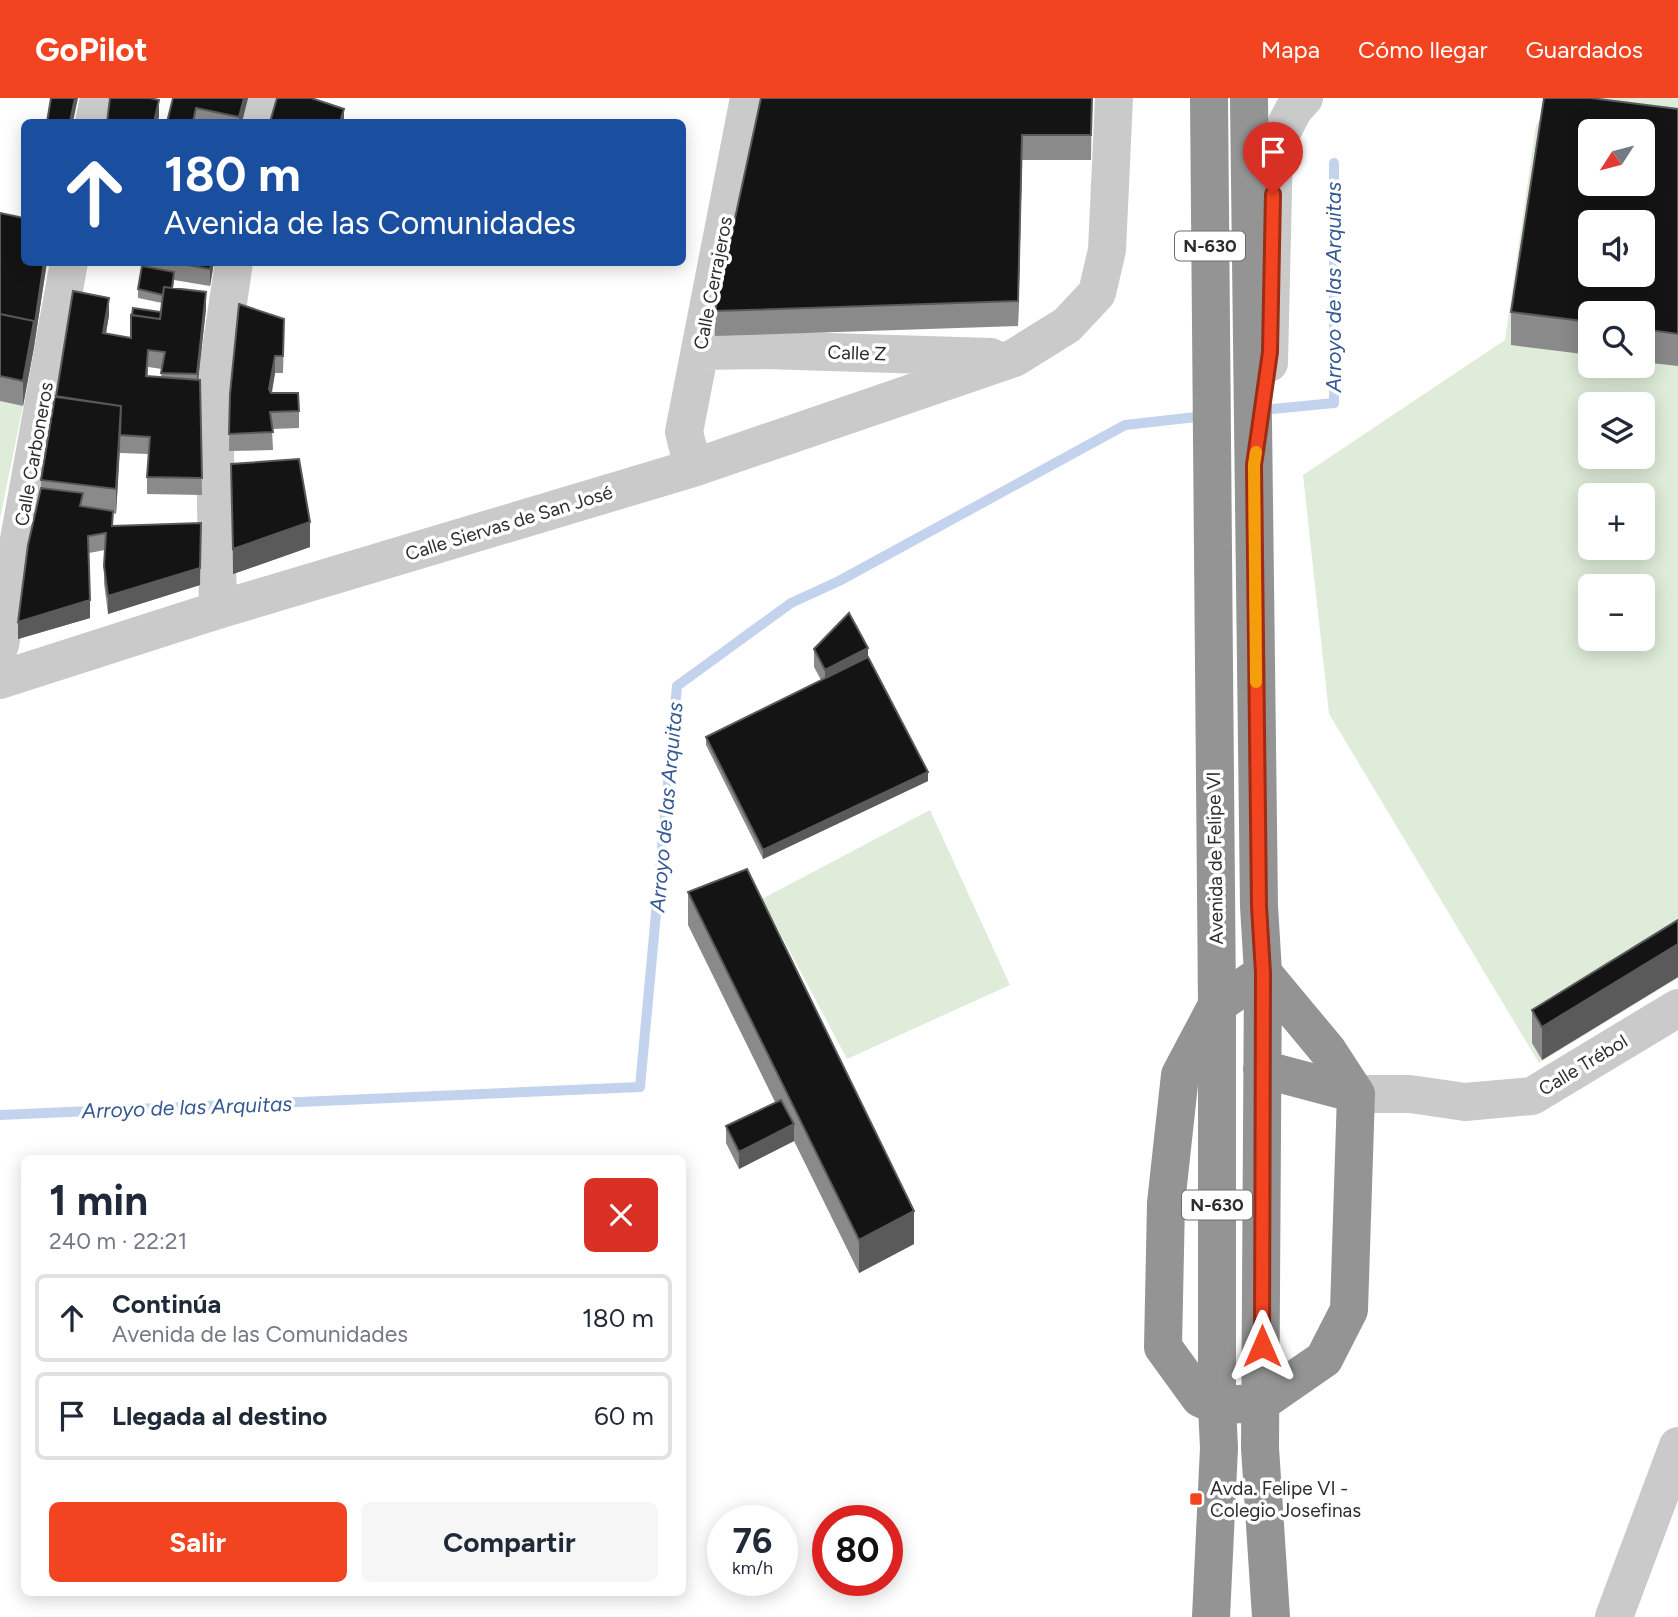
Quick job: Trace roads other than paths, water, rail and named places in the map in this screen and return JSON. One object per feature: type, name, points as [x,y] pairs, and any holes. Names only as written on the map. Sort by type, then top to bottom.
[{"type":"highway","name":"Avenida de Felipe VI","points":[[1209,98],[1219,1448],[1211,1617]]},
{"type":"highway","name":"N-630","points":[[1249,98],[1259,906],[1263,973],[1261,1448],[1271,1617]]},
{"type":"highway","points":[[1263,973],[1328,1051],[1356,1094],[1349,1310],[1324,1359],[1262,1402],[1217,1406],[1200,1398],[1163,1347],[1166,1203],[1180,1075],[1217,1005],[1263,973]]},
{"type":"highway","points":[[1262,1069],[1356,1094]]},
{"type":"street","points":[[95,119],[99,98]]},
{"type":"street","points":[[259,119],[264,98]]},
{"type":"street","name":"Calle Cerrajeros","points":[[693,468],[684,432],[749,98]]},
{"type":"street","points":[[1014,358],[1068,325],[1097,293],[1107,250],[1114,98]]},
{"type":"street","points":[[1253,449],[1270,352],[1274,147],[1294,109],[1304,98]]},
{"type":"street","name":"Calle Carboneros","points":[[0,645],[68,266]]},
{"type":"street","points":[[218,610],[214,397],[233,266]]},
{"type":"street","name":"Calle Z","points":[[700,351],[765,350],[1014,358]]},
{"type":"street","name":"Calle Siervas de San José","points":[[0,680],[218,610],[693,468],[1014,358]]},
{"type":"street","name":"Calle Trébol","points":[[1356,1094],[1410,1094],[1465,1102],[1532,1096],[1678,1008]]},
{"type":"street","points":[[1614,1617],[1678,1446]]},
{"type":"waterway","name":"Arroyo de las Arquitas","points":[[1262,410],[1334,403],[1334,163]]},
{"type":"waterway","name":"Arroyo de las Arquitas","points":[[0,1115],[640,1087],[677,686],[791,603],[839,581],[1125,425],[1205,416]]},
{"type":"place","name":"Avda. Felipe VI - Colegio Josefinas","points":[[1196,1499]]}]
